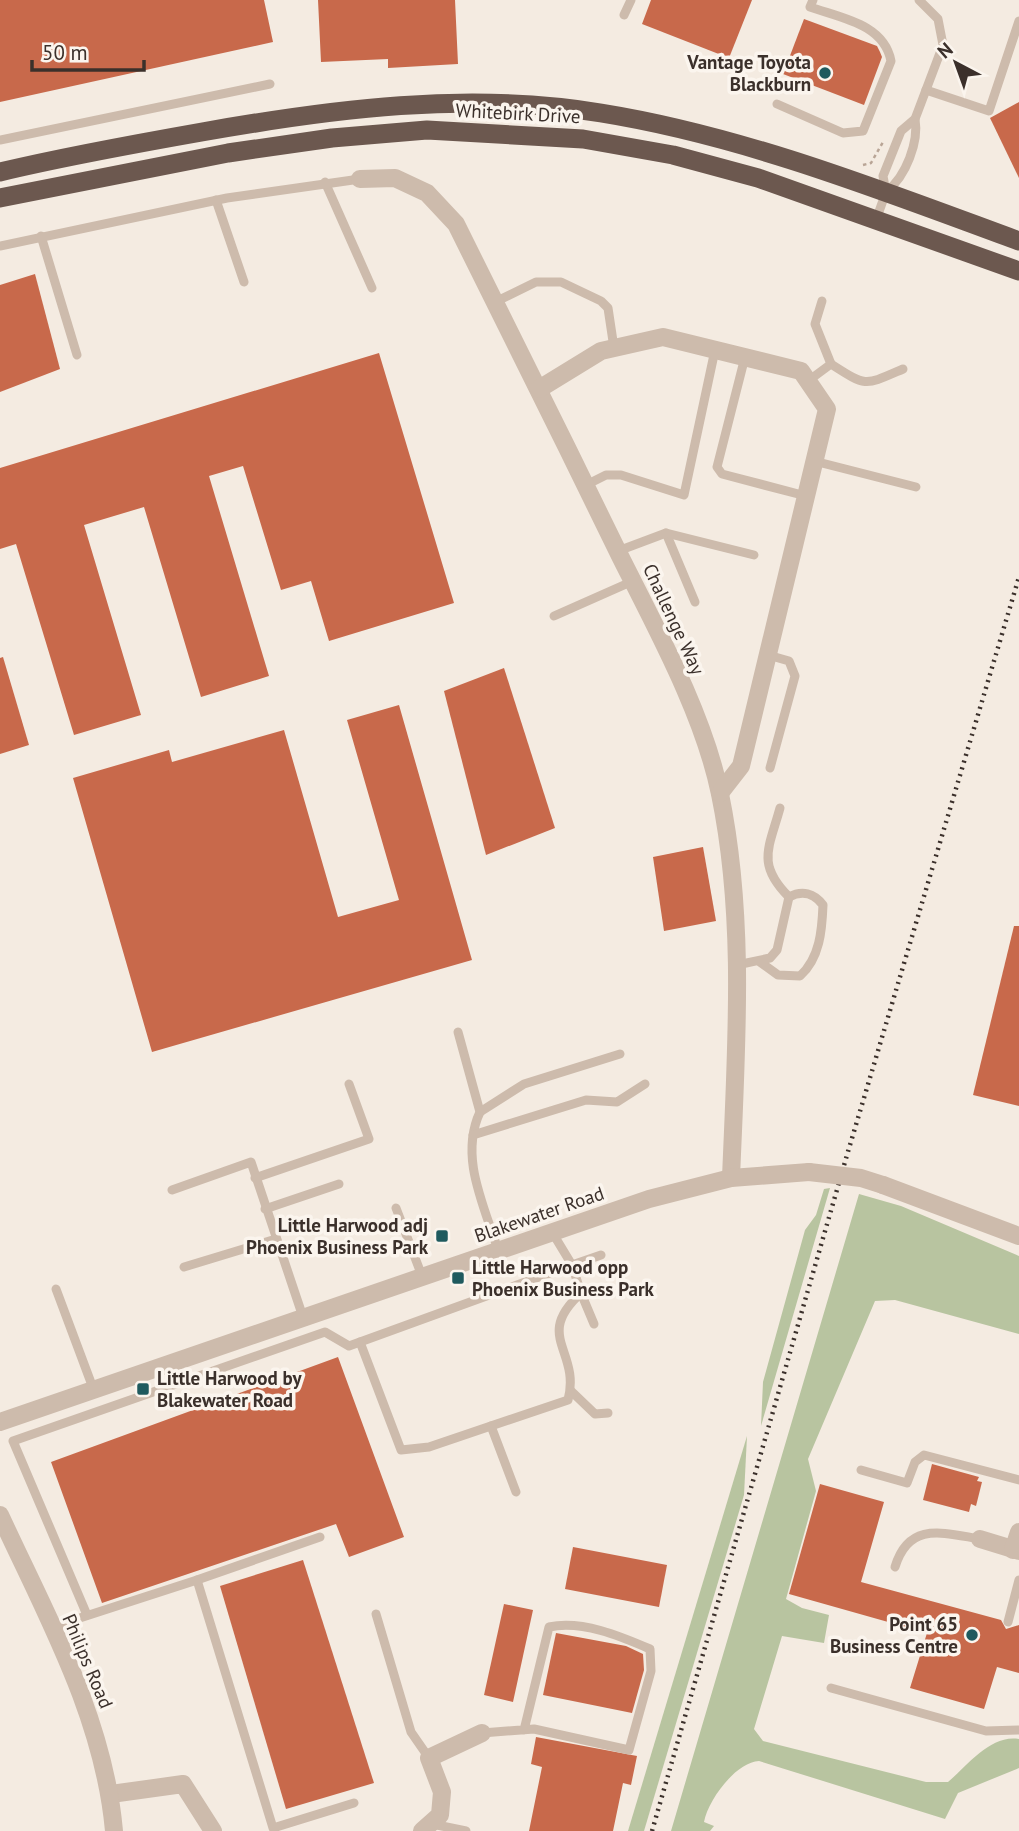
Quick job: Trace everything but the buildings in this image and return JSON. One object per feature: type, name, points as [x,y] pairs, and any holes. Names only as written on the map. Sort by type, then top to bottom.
[{"type":"highway","name":"Whitebirk Drive","points":[[0,172],[75,154],[330,110],[438,104],[512,105],[600,112],[694,132],[886,192],[1019,241]]},
{"type":"highway","name":"Whitebirk Drive","points":[[0,198],[228,153],[332,138],[427,130],[583,139],[673,155],[758,178],[1019,271]]},
{"type":"street","name":"Challenge Way","points":[[360,179],[395,178],[427,193],[456,224],[671,660],[704,741],[720,793],[736,906],[736,1050],[731,1178]]},
{"type":"street","points":[[538,389],[601,351],[663,337],[801,371],[827,409],[741,766],[720,793]]},
{"type":"street","name":"Blakewater Road","points":[[0,1422],[93,1388],[304,1320],[422,1276],[649,1199],[731,1178],[809,1172],[861,1178],[1019,1236]]},
{"type":"street","name":"Philips Road","points":[[0,1515],[83,1695],[111,1794],[114,1831]]},
{"type":"street","points":[[980,1539],[1016,1551],[1019,1532]]},
{"type":"street","points":[[426,1827],[440,1815],[442,1793],[429,1758],[482,1732]]},
{"type":"street","points":[[111,1794],[183,1784],[213,1831]]},
{"type":"lane","points":[[624,15],[631,0]]},
{"type":"lane","points":[[777,104],[843,133],[863,131],[891,61],[889,50],[872,29],[810,7],[813,0]]},
{"type":"lane","points":[[876,220],[886,192],[883,176],[901,131],[915,119],[943,46],[938,19],[919,0]]},
{"type":"lane","points":[[926,90],[989,111],[1019,22]]},
{"type":"lane","points":[[0,140],[270,84]]},
{"type":"lane","points":[[886,192],[897,183],[918,134],[915,119]]},
{"type":"lane","points":[[0,246],[216,200],[360,179]]},
{"type":"lane","points":[[325,182],[372,288]]},
{"type":"lane","points":[[216,200],[244,282]]},
{"type":"lane","points":[[41,236],[76,355]]},
{"type":"lane","points":[[495,302],[536,282],[561,282],[601,301],[608,308],[614,348]]},
{"type":"lane","points":[[822,301],[815,324],[831,364],[859,382],[872,383],[902,369]]},
{"type":"lane","points":[[586,485],[606,475],[621,475],[684,495],[715,350]]},
{"type":"lane","points":[[745,357],[717,467],[722,474],[806,496]]},
{"type":"lane","points":[[808,381],[831,364]]},
{"type":"lane","points":[[814,461],[916,487]]},
{"type":"lane","points":[[618,551],[666,533],[754,555]]},
{"type":"lane","points":[[666,533],[695,602]]},
{"type":"lane","points":[[554,616],[633,581]]},
{"type":"lane","points":[[768,655],[789,661],[795,676],[770,768]]},
{"type":"lane","points":[[780,808],[767,854],[767,867],[774,882],[789,897]]},
{"type":"lane","points":[[760,962],[778,975],[800,976],[809,968],[817,951],[823,905],[817,897],[806,892],[789,897]]},
{"type":"lane","points":[[736,965],[770,958],[776,950],[789,897]]},
{"type":"lane","points":[[458,1032],[480,1112],[473,1135],[470,1160],[498,1250]]},
{"type":"lane","points":[[480,1112],[524,1084],[620,1054]]},
{"type":"lane","points":[[255,1178],[369,1139],[349,1084]]},
{"type":"lane","points":[[473,1135],[586,1100],[617,1102],[645,1084]]},
{"type":"lane","points":[[172,1190],[251,1162],[304,1320]]},
{"type":"lane","points":[[265,1209],[339,1184]]},
{"type":"lane","points":[[396,1208],[422,1276]]},
{"type":"lane","points":[[552,1232],[572,1265],[594,1324]]},
{"type":"lane","points":[[184,1267],[276,1239]]},
{"type":"lane","points":[[87,1615],[13,1441],[325,1332],[349,1346],[601,1255]]},
{"type":"lane","points":[[56,1289],[93,1388]]},
{"type":"lane","points":[[360,1342],[401,1450],[429,1447],[568,1400],[573,1383],[557,1325],[564,1309],[581,1293]]},
{"type":"lane","points":[[571,1391],[595,1414],[608,1413]]},
{"type":"lane","points":[[491,1426],[516,1492]]},
{"type":"lane","points":[[861,1470],[907,1483],[915,1462],[924,1455],[1019,1480]]},
{"type":"lane","points":[[895,1567],[907,1544],[918,1536],[935,1532],[980,1539]]},
{"type":"lane","points":[[52,1627],[320,1537]]},
{"type":"lane","points":[[197,1580],[273,1828],[354,1802]]},
{"type":"lane","points":[[1008,1622],[1019,1580]]},
{"type":"lane","points":[[376,1614],[411,1732],[429,1758]]},
{"type":"lane","points":[[482,1732],[524,1730],[534,1729],[629,1750],[651,1671],[650,1648],[594,1630],[559,1625],[549,1627],[524,1730]]},
{"type":"lane","points":[[831,1688],[986,1731],[1019,1730]]},
{"type":"lane","points":[[426,1827],[466,1831]]},
{"type":"path","points":[[859,166],[871,163],[888,134]]},
{"type":"green space","points":[[830,1188],[761,1426],[763,1382],[805,1230],[816,1215],[824,1189]]},
{"type":"green space","points":[[859,1194],[901,1206],[1019,1256],[1019,1334],[895,1300],[875,1301],[808,1459],[816,1491],[786,1599],[802,1608],[829,1615],[824,1643],[782,1636],[754,1729],[763,1741],[926,1782],[948,1782],[990,1746],[999,1741],[1019,1739],[1019,1768],[958,1793],[945,1819],[759,1761],[741,1768],[717,1793],[704,1822],[714,1826],[710,1831],[671,1831]]},
{"type":"green space","points":[[747,1436],[744,1495],[644,1831],[628,1831]]},
{"type":"railway","points":[[652,1831],[847,1155],[1019,577]]},
{"type":"place","name":"Vantage Toyota Blackburn","points":[[825,73]]},
{"type":"place","name":"Little Harwood adj Phoenix Business Park","points":[[442,1236]]},
{"type":"place","name":"Little Harwood opp Phoenix Business Park","points":[[458,1278]]},
{"type":"place","name":"Little Harwood by Blakewater Road","points":[[143,1389]]},
{"type":"place","name":"Point 65 Business Centre","points":[[972,1635]]}]
